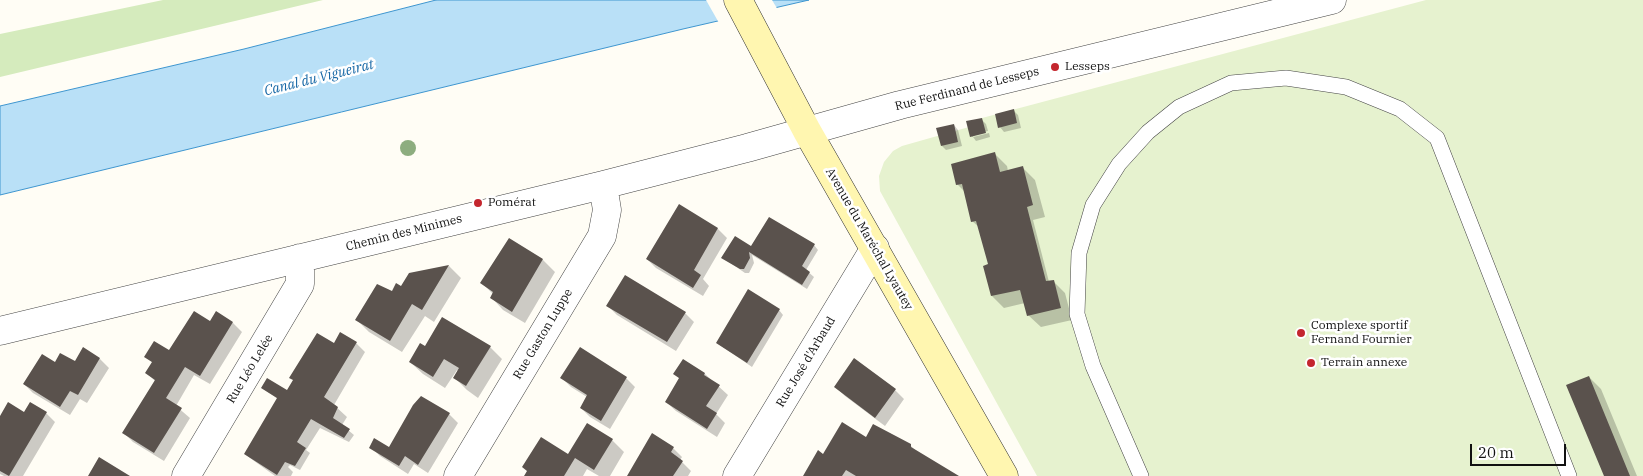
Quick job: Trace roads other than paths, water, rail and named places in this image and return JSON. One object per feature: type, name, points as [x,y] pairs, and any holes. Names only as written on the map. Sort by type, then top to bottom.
[{"type":"main road","name":"Avenue du Maréchal Lyautey","points":[[738,0],[807,131],[1004,476]]},
{"type":"street","name":"Rue Ferdinand de Lesseps","points":[[807,131],[900,105],[1332,0]]},
{"type":"street","name":"Chemin des Minimes","points":[[0,331],[603,185],[807,131]]},
{"type":"street","name":"Rue Gaston Luppe","points":[[458,476],[602,236],[607,210],[603,185]]},
{"type":"street","name":"Rue José d'Arbaud","points":[[737,476],[875,248]]},
{"type":"street","name":"Rue Léo Lelée","points":[[186,476],[300,284],[300,258]]},
{"type":"lane","points":[[1142,476],[1093,366],[1077,314],[1079,253],[1093,205],[1119,164],[1148,132],[1179,107],[1231,83],[1286,78],[1346,87],[1400,109],[1437,138],[1569,476]]},
{"type":"water","name":"Canal du Vigueirat","points":[[436,0],[809,0],[0,195],[0,106],[244,49]]},
{"type":"place","name":"Lesseps","points":[[1055,67]]},
{"type":"place","name":"Pomérat","points":[[478,203]]},
{"type":"place","name":"Complexe sportif Fernand Fournier","points":[[1301,333]]},
{"type":"place","name":"Terrain annexe","points":[[1311,363]]}]
